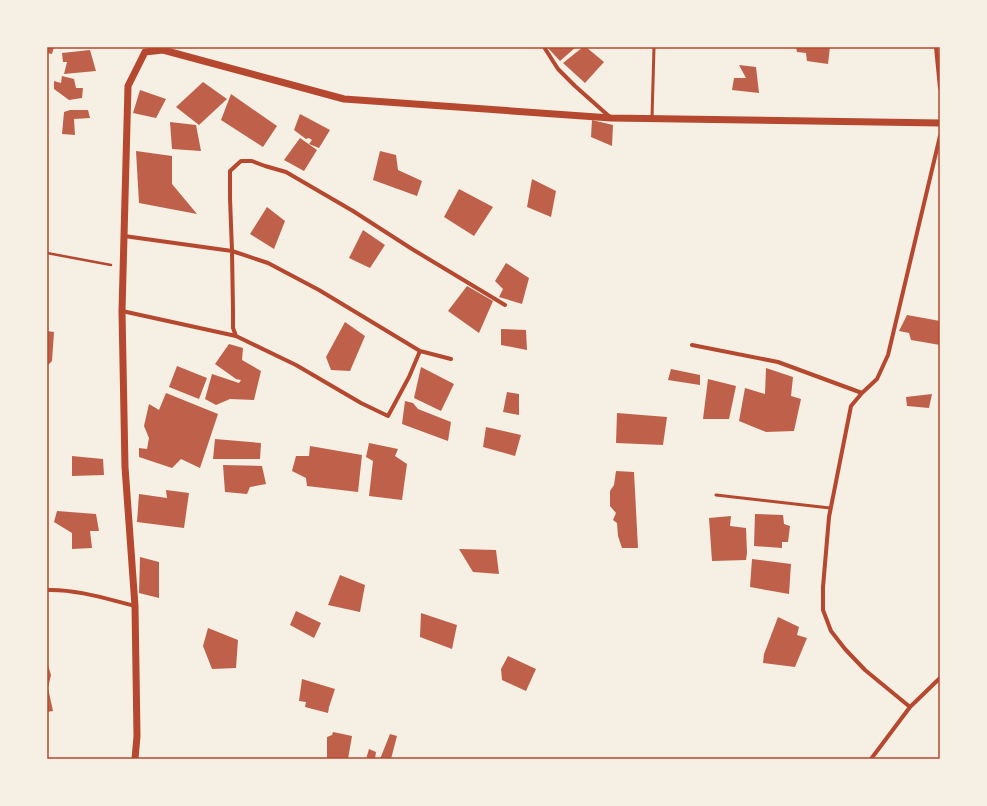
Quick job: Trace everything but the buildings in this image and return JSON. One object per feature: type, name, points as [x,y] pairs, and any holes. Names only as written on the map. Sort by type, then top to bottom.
[{"type":"street","points":[[544,47],[558,69],[611,118]]},
{"type":"street","points":[[936,47],[940,88]]},
{"type":"street","points":[[135,759],[137,736],[135,606],[125,467],[122,311],[128,86],[145,49],[163,50],[344,99],[611,118],[940,123]]},
{"type":"street","points":[[910,707],[865,670],[845,649],[831,631],[823,610],[823,587],[830,508],[851,406],[877,379],[888,355],[940,136]]},
{"type":"street","points":[[236,336],[233,322],[230,171],[240,161],[252,161],[286,172],[353,211],[412,249],[505,305]]},
{"type":"street","points":[[124,236],[232,251],[268,262],[319,290],[420,351],[451,359]]},
{"type":"street","points":[[122,311],[236,336],[296,365],[361,403],[388,416],[409,377],[420,351]]},
{"type":"street","points":[[692,345],[778,362],[862,393]]},
{"type":"street","points":[[47,590],[90,595],[135,606]]},
{"type":"street","points":[[871,759],[910,707],[940,678]]},
{"type":"lane","points":[[652,118],[654,47]]},
{"type":"lane","points":[[716,495],[830,508]]},
{"type":"path","points":[[47,253],[123,267]]}]
